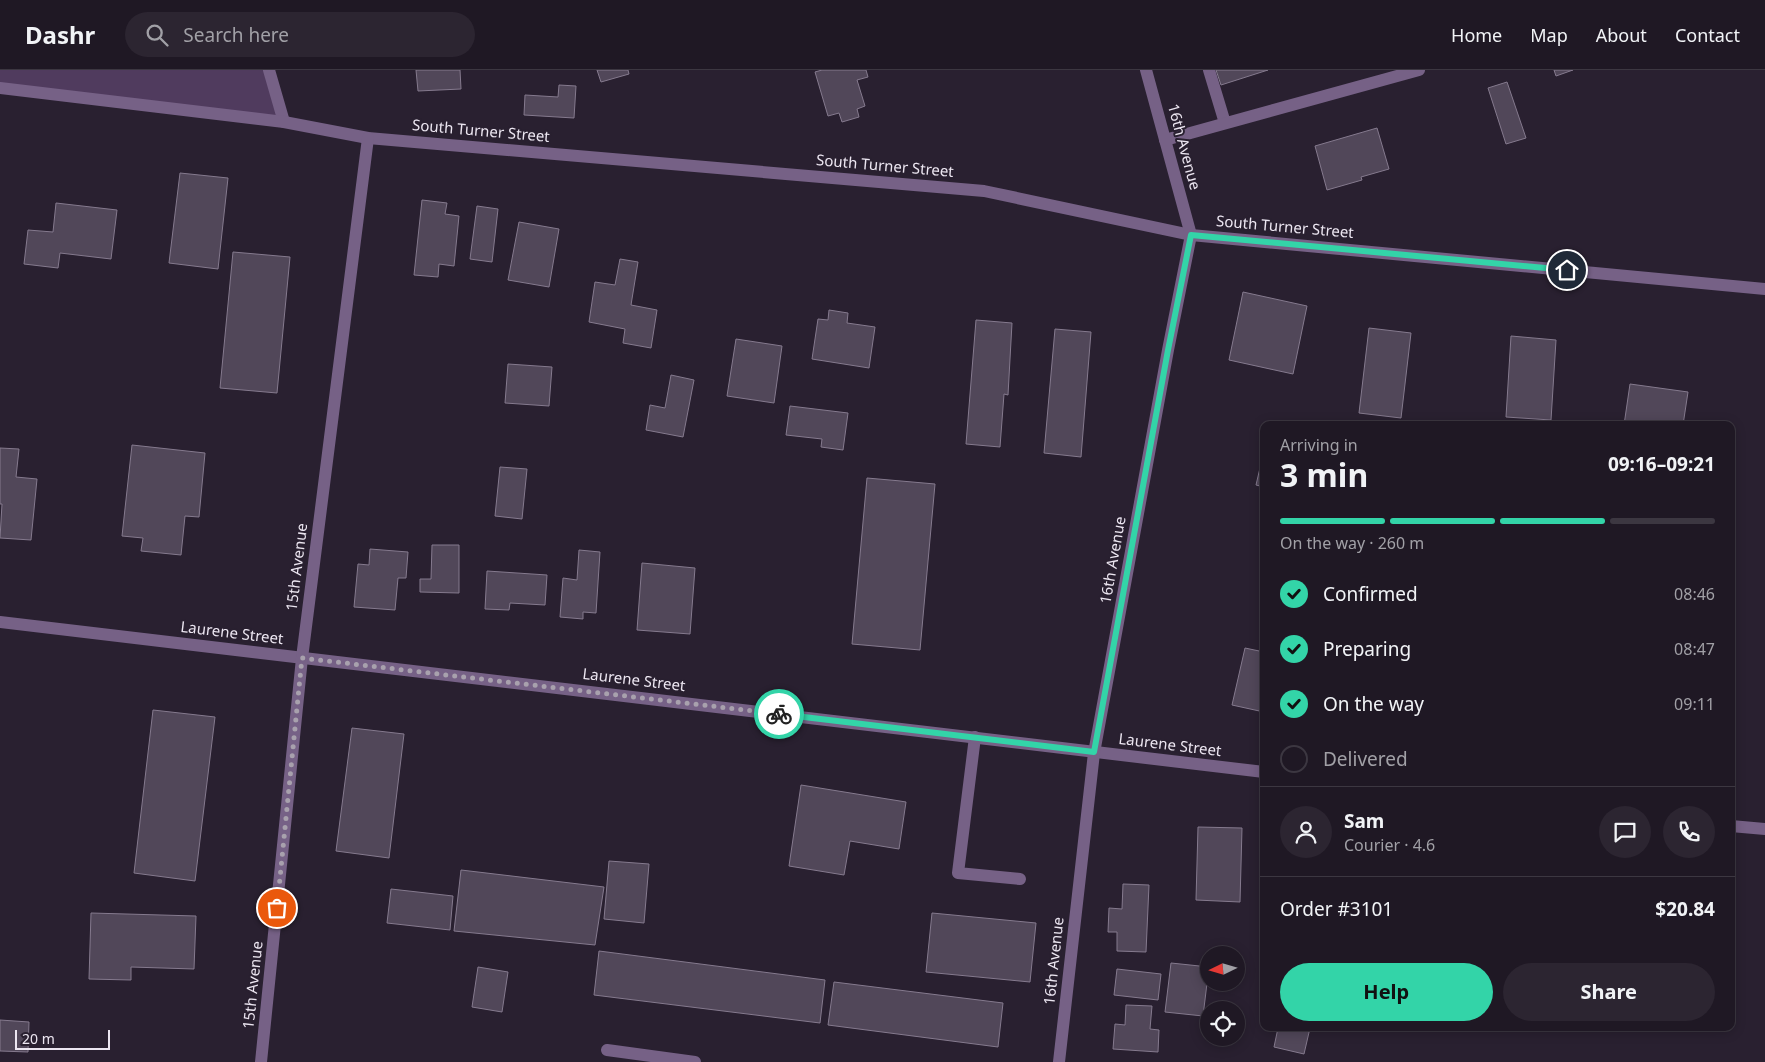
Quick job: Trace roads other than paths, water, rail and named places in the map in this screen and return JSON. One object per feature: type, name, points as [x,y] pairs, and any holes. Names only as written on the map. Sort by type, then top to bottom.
[{"type":"street","points":[[269,70],[284,122]]},
{"type":"street","name":"16th Avenue","points":[[1058,1062],[1094,752],[1191,235],[1146,70]]},
{"type":"street","points":[[1209,70],[1225,123]]},
{"type":"street","points":[[1165,140],[1418,70]]},
{"type":"street","name":"South Turner Street","points":[[0,88],[284,122],[368,138],[984,191],[1191,235],[1765,289]]},
{"type":"street","name":"15th Avenue","points":[[261,1062],[302,658],[368,138]]},
{"type":"street","name":"Laurene Street","points":[[0,622],[1260,772]]},
{"type":"street","points":[[975,737],[958,873],[1020,879]]},
{"type":"street","points":[[1735,826],[1765,829]]},
{"type":"street","points":[[607,1050],[695,1062]]}]
